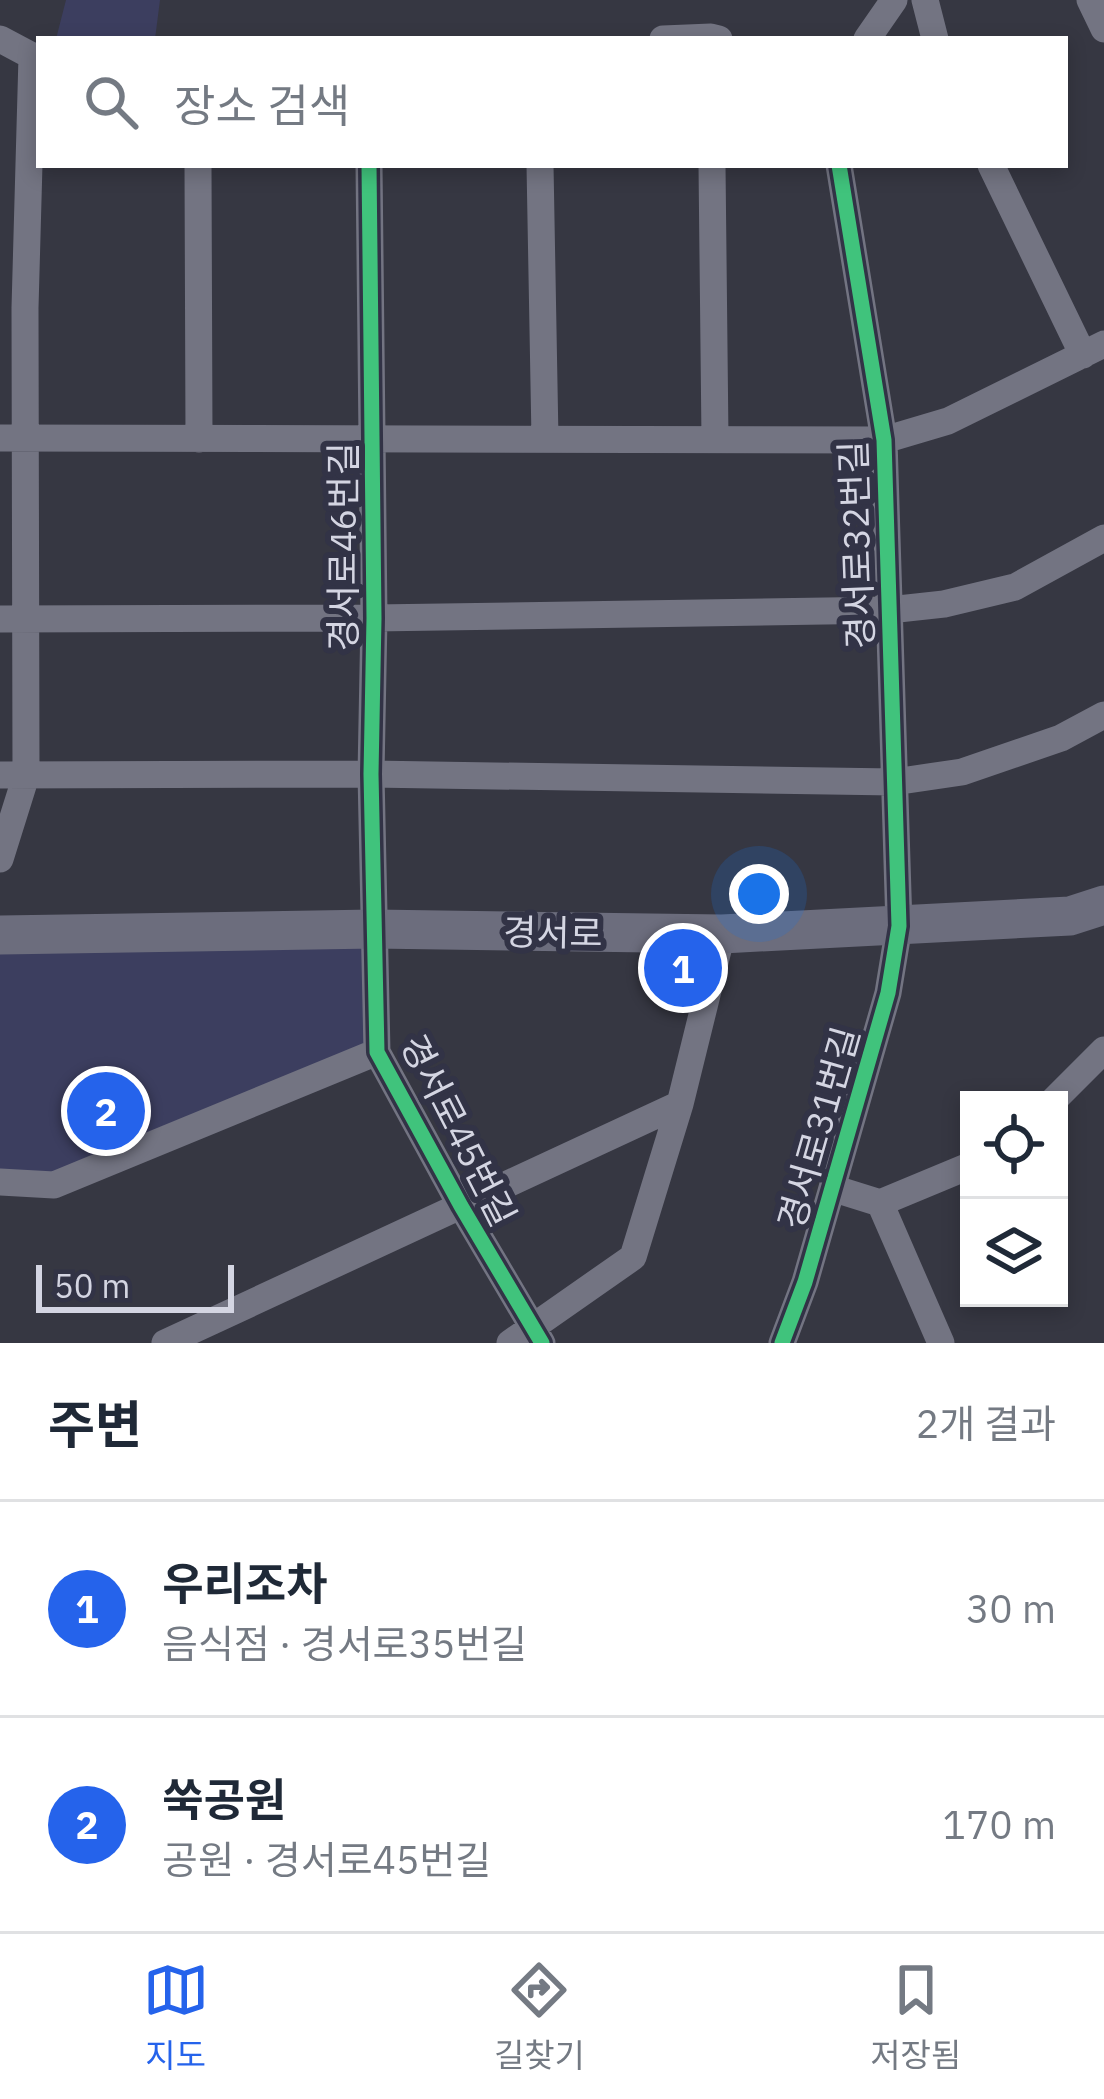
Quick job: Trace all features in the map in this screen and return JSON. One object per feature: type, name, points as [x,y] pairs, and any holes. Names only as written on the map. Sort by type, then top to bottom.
[{"type":"street","points":[[868,36],[894,0]]},
{"type":"street","points":[[925,0],[934,36]]},
{"type":"street","points":[[1090,0],[1104,29]]},
{"type":"street","points":[[0,39],[35,56],[12,307],[13,775],[0,859]]},
{"type":"street","points":[[198,168],[199,439]]},
{"type":"street","name":"경서로46번길","points":[[369,168],[374,929]]},
{"type":"street","points":[[540,168],[545,440]]},
{"type":"street","points":[[712,168],[715,440]]},
{"type":"street","name":"경서로32번길","points":[[839,168],[884,440],[899,926]]},
{"type":"street","points":[[13,438],[884,440],[948,421],[1094,350],[994,168]]},
{"type":"street","points":[[889,610],[944,604],[1015,587],[1104,538]]},
{"type":"street","name":"경서로32번길","points":[[374,618],[889,610]]},
{"type":"street","name":"경서로46번길","points":[[13,619],[374,618]]},
{"type":"street","points":[[13,775],[371,774],[894,782],[962,772],[1061,738],[1104,715]]},
{"type":"street","name":"경서로","points":[[0,935],[374,929],[722,934],[1070,916],[1104,904]]},
{"type":"street","name":"경서로31번길","points":[[782,1343],[805,1282],[888,993],[899,926]]},
{"type":"street","name":"경서로45번길","points":[[374,929],[377,1052],[528,1338]]},
{"type":"street","points":[[528,1338],[633,1257],[680,1104],[722,934]]},
{"type":"street","points":[[1063,1091],[1104,1050]]},
{"type":"street","name":"경서로45번길","points":[[0,1182],[54,1185],[377,1052]]},
{"type":"street","points":[[461,1206],[680,1104]]},
{"type":"street","points":[[832,1187],[880,1203],[960,1170]]},
{"type":"street","points":[[880,1203],[941,1343]]},
{"type":"street","name":"경서로45번길","points":[[165,1343],[461,1206]]},
{"type":"shaded area","points":[[66,0],[160,0],[155,36],[57,36]]},
{"type":"shaded area","points":[[367,936],[370,1045],[54,1177],[0,1176],[0,942]]},
{"type":"cycle path","points":[[369,168],[377,1052],[542,1343]]},
{"type":"cycle path","points":[[782,1343],[805,1282],[888,993],[899,926],[884,440],[839,168]]},
{"type":"place","name":"우리조차","points":[[683,968]]},
{"type":"place","name":"쑥공원","points":[[106,1111]]}]
